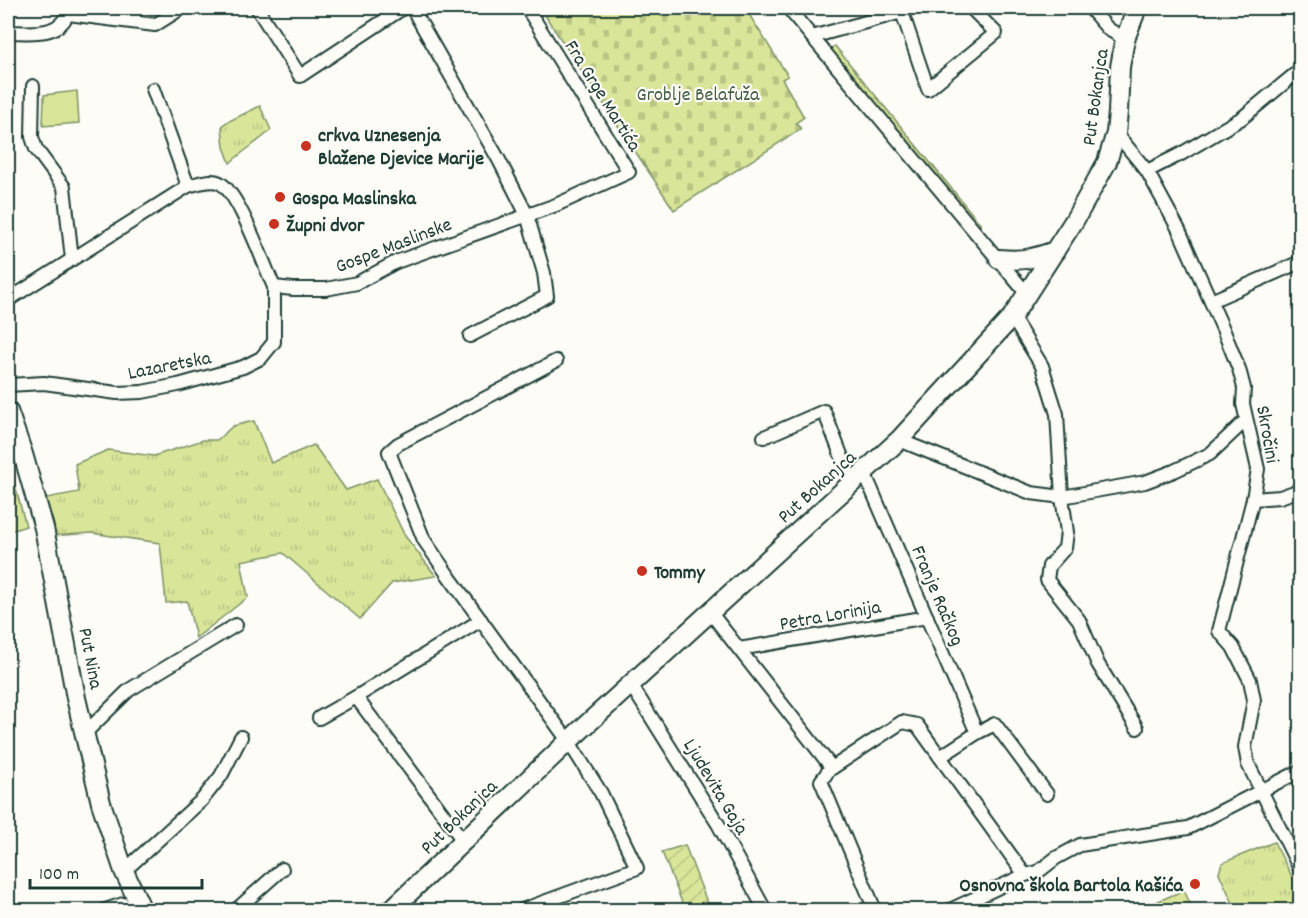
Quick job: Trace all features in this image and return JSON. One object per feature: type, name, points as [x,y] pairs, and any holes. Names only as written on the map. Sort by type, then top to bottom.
[{"type":"main road","name":"Put Bokanjca","points":[[391,910],[569,742],[898,441],[1012,317],[1074,221],[1107,162],[1116,133],[1120,67],[1125,39],[1137,8]]},
{"type":"main road","points":[[999,259],[1028,260],[1055,250]]},
{"type":"main road","name":"Put Nina","points":[[8,411],[23,453],[44,528],[76,698],[101,803],[124,871],[142,910]]},
{"type":"street","points":[[132,22],[136,8]]},
{"type":"street","points":[[8,32],[47,32],[60,26],[68,11],[155,25],[182,8]]},
{"type":"street","points":[[257,8],[300,76],[403,8]]},
{"type":"street","points":[[412,8],[500,160],[527,214],[544,273],[547,296],[470,336]]},
{"type":"street","name":"Fra Grge Martića","points":[[527,8],[629,172]]},
{"type":"street","points":[[788,8],[1027,294]]},
{"type":"street","points":[[812,37],[905,10],[928,89],[996,33],[971,8]]},
{"type":"street","points":[[1090,8],[1108,29],[1125,39]]},
{"type":"street","points":[[1147,171],[1242,118],[1300,70]]},
{"type":"street","points":[[33,86],[32,137],[36,149],[64,187],[72,260]]},
{"type":"street","points":[[153,89],[188,186]]},
{"type":"street","name":"Skročini","points":[[1116,133],[1147,171],[1179,230],[1239,369],[1244,388],[1243,404],[1257,470],[1253,499],[1219,631],[1233,647],[1250,680],[1254,700],[1245,747],[1248,764],[1297,853],[1300,869]]},
{"type":"street","name":"Gospe Maslinske","points":[[274,287],[326,288],[357,283],[396,262],[565,200],[629,172]]},
{"type":"street","points":[[8,300],[188,186],[208,181],[219,182],[237,202],[274,287]]},
{"type":"street","points":[[1211,301],[1300,262]]},
{"type":"street","name":"Lazaretska","points":[[8,385],[44,382],[117,393],[142,393],[243,367],[261,358],[274,342],[274,287]]},
{"type":"street","points":[[1012,317],[1042,366],[1057,414],[1062,497],[1067,532],[1065,548],[1049,566],[1047,580],[1079,620],[1098,664],[1137,728]]},
{"type":"street","points":[[522,910],[637,868],[601,793],[569,742],[424,540],[389,452],[398,444],[556,361]]},
{"type":"street","name":"Franje Račkog","points":[[764,437],[824,411],[927,617],[977,733]]},
{"type":"street","points":[[898,441],[1031,493],[1062,497],[1145,482],[1174,471],[1210,454],[1246,420]]},
{"type":"street","points":[[1253,499],[1280,497],[1300,490]]},
{"type":"street","points":[[710,612],[832,768]]},
{"type":"street","name":"Petra Lorinija","points":[[739,649],[927,617]]},
{"type":"street","points":[[319,718],[481,620]]},
{"type":"street","points":[[86,733],[129,690],[236,626]]},
{"type":"street","name":"Ljudevita Gaja","points":[[631,685],[718,824],[765,910]]},
{"type":"street","points":[[356,697],[464,842]]},
{"type":"street","points":[[874,910],[821,781],[832,768],[902,722],[917,725],[1025,875]]},
{"type":"street","points":[[940,757],[995,724],[1047,794]]},
{"type":"street","points":[[124,871],[202,800],[221,776],[241,737]]},
{"type":"street","points":[[950,910],[1025,875],[1038,872],[1056,858],[1080,845],[1188,828],[1300,771]]},
{"type":"street","points":[[236,910],[282,869]]},
{"type":"street","points":[[105,910],[125,907]]},
{"type":"green space","name":"Groblje Belafuža","points":[[540,8],[745,8],[788,76],[782,79],[804,117],[796,123],[801,129],[674,210]]},
{"type":"green space","points":[[835,46],[978,221],[981,230],[831,52]]},
{"type":"green space","points":[[77,91],[79,123],[43,126],[44,95]]},
{"type":"green space","points":[[260,106],[271,130],[230,163],[224,147],[222,127],[225,123]]},
{"type":"green space","points":[[254,421],[271,463],[314,445],[346,490],[377,479],[405,536],[436,576],[392,583],[360,619],[283,553],[241,561],[248,597],[196,638],[187,601],[166,603],[160,543],[91,533],[53,536],[46,498],[79,492],[75,464],[108,450],[154,456],[203,440],[217,440],[233,426]]},
{"type":"green space","points":[[11,471],[26,526],[8,532],[8,473]]},
{"type":"green space","points":[[1274,842],[1300,892],[1300,910],[1236,910],[1219,873],[1222,863]]},
{"type":"green space","points":[[685,845],[710,910],[685,910],[662,852]]},
{"type":"green space","points":[[1184,890],[1193,910],[1146,910],[1145,907]]},
{"type":"place","name":"crkva Uznesenja Blažene Djevice Marije","points":[[306,146]]},
{"type":"place","name":"Gospa Maslinska","points":[[280,197]]},
{"type":"place","name":"Župni dvor","points":[[274,224]]},
{"type":"place","name":"Tommy","points":[[642,571]]},
{"type":"place","name":"Osnovna škola Bartola Kašića","points":[[1195,884]]}]
